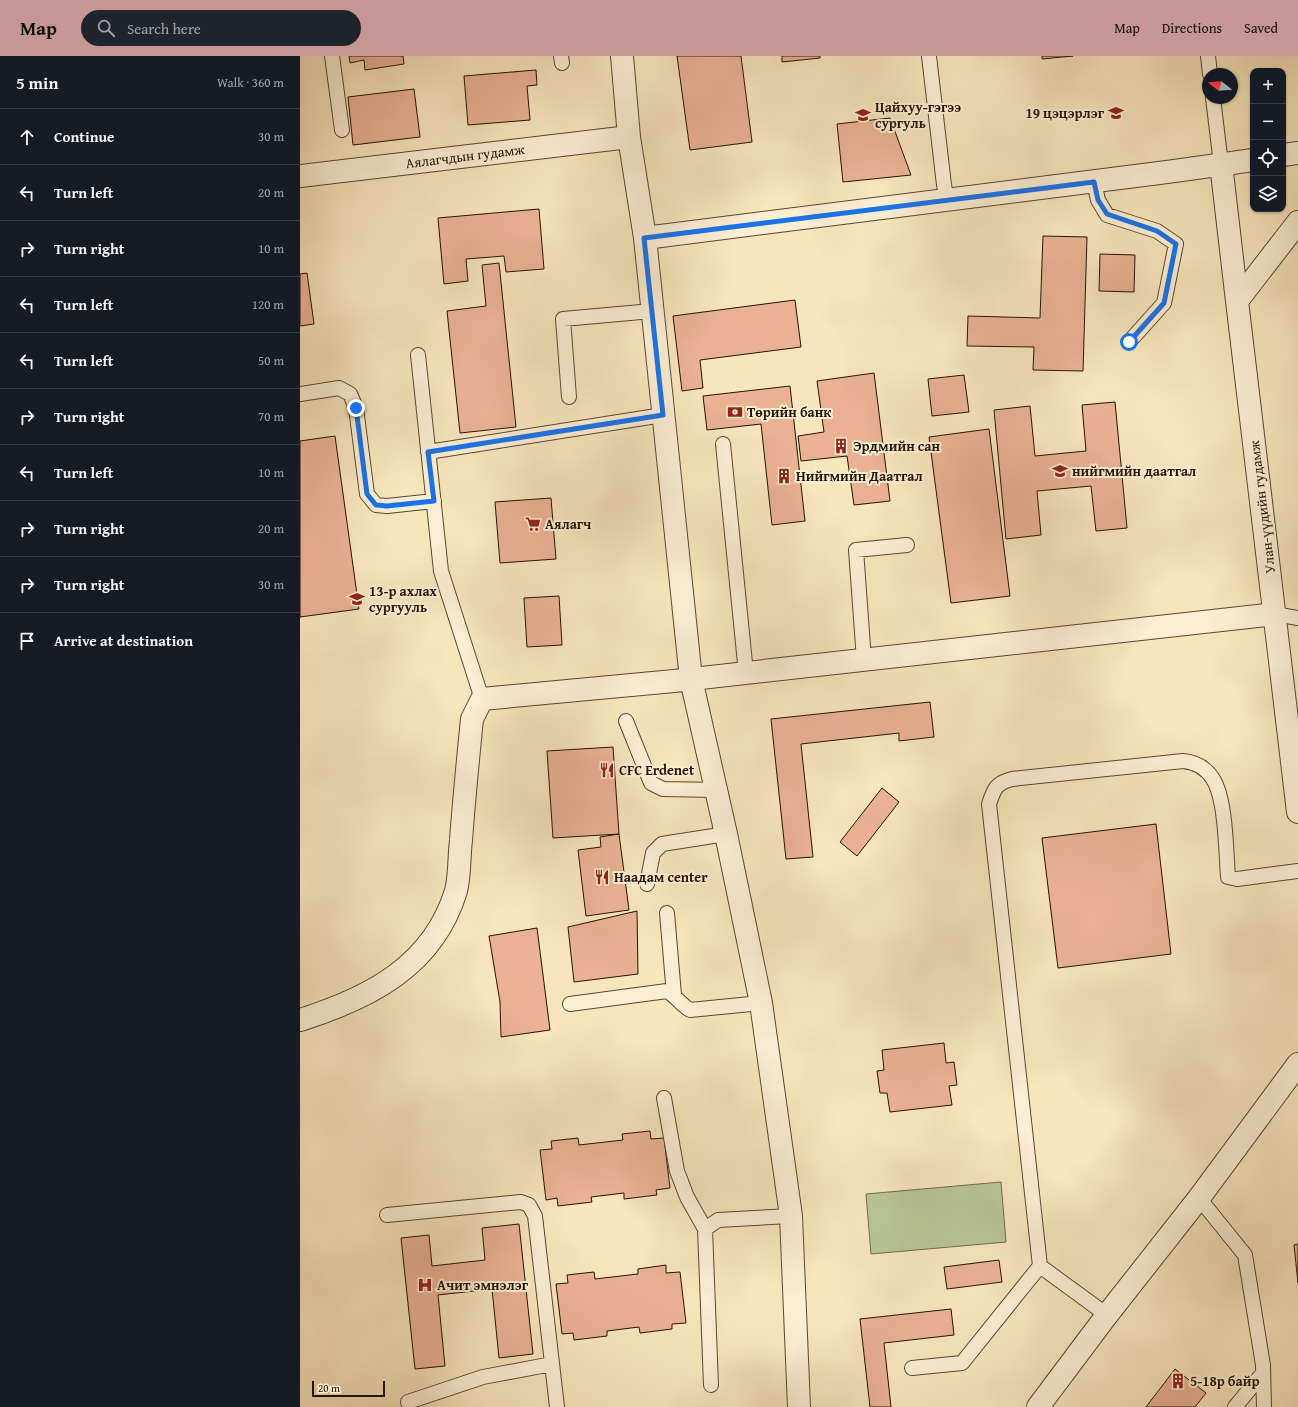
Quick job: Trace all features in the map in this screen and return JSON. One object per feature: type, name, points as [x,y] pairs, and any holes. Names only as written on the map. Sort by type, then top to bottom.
[{"type":"street","points":[[622,56],[629,137],[644,238],[691,679],[726,834],[761,1003],[791,1216],[799,1407]]},
{"type":"street","name":"Аялагчдын гудамж","points":[[300,176],[629,137]]},
{"type":"street","points":[[1286,155],[1298,153]]},
{"type":"street","points":[[644,238],[1094,182],[1250,160]]},
{"type":"street","name":"Улан-үүдийн гудамж","points":[[1221,164],[1298,812]]},
{"type":"street","points":[[1238,301],[1298,222]]},
{"type":"street","points":[[300,1020],[356,999],[403,970],[418,958],[440,928],[456,890],[472,719],[482,699],[691,679],[1275,614]]},
{"type":"street","points":[[1038,1407],[1107,1315],[1199,1198],[1298,1064]]},
{"type":"lane","points":[[332,56],[342,130]]},
{"type":"lane","points":[[929,56],[947,200]]},
{"type":"lane","points":[[1208,56],[1209,68]]},
{"type":"lane","points":[[1214,104],[1221,164]]},
{"type":"lane","points":[[1094,182],[1098,200],[1107,214],[1157,231],[1176,244],[1164,303],[1129,342]]},
{"type":"lane","points":[[569,397],[563,320],[652,311]]},
{"type":"lane","points":[[418,355],[442,570],[482,699]]},
{"type":"lane","points":[[300,394],[339,388],[350,394],[356,408],[367,494],[376,505],[387,506],[434,501]]},
{"type":"lane","points":[[428,452],[663,415]]},
{"type":"lane","points":[[723,444],[746,673]]},
{"type":"lane","points":[[864,660],[856,550],[907,545]]},
{"type":"lane","points":[[1275,614],[1298,618]]},
{"type":"lane","points":[[626,721],[651,783],[663,789],[716,790]]},
{"type":"lane","points":[[912,1368],[962,1363],[1040,1266],[989,804],[993,793],[1000,782],[1012,779],[1182,761],[1193,762],[1204,768],[1213,779],[1220,796],[1228,877],[1237,879],[1298,871]]},
{"type":"lane","points":[[647,884],[653,853],[662,844],[726,834]]},
{"type":"lane","points":[[667,913],[674,995]]},
{"type":"lane","points":[[570,1004],[667,990],[674,995],[681,1005],[690,1010],[761,1003]]},
{"type":"lane","points":[[664,1098],[677,1171],[687,1197],[705,1229],[711,1385]]},
{"type":"lane","points":[[1199,1198],[1245,1255],[1263,1372],[1264,1407]]},
{"type":"lane","points":[[387,1215],[521,1202],[529,1205],[534,1216],[557,1407]]},
{"type":"lane","points":[[705,1229],[718,1220],[791,1216]]},
{"type":"lane","points":[[1040,1266],[1107,1315]]},
{"type":"lane","points":[[408,1402],[483,1377],[552,1364]]},
{"type":"lane","points":[[1235,1407],[1263,1372]]},
{"type":"green space","points":[[1001,1182],[1006,1242],[871,1254],[866,1194]]},
{"type":"building","points":[[349,56],[403,56],[404,64],[365,70],[364,60],[350,63]]},
{"type":"building","points":[[677,56],[741,56],[752,142],[690,150]]},
{"type":"building","points":[[782,56],[820,56],[820,58],[782,62]]},
{"type":"building","points":[[1042,56],[1073,56],[1042,59]]},
{"type":"building","points":[[536,70],[537,85],[527,86],[530,120],[468,125],[464,76]]},
{"type":"building","points":[[414,89],[420,137],[353,145],[348,97]]},
{"type":"building","points":[[890,118],[911,175],[843,182],[837,124]]},
{"type":"building","points":[[539,209],[544,269],[506,272],[504,256],[466,259],[468,281],[444,284],[438,218]]},
{"type":"building","points":[[1043,236],[1087,237],[1083,371],[1033,370],[1034,347],[967,346],[968,316],[1040,318]]},
{"type":"building","points":[[1100,254],[1135,255],[1134,292],[1099,291]]},
{"type":"building","points":[[499,263],[516,427],[460,433],[447,311],[486,306],[482,265]]},
{"type":"building","points":[[307,273],[314,324],[300,326],[300,274]]},
{"type":"building","points":[[795,300],[801,347],[700,360],[703,388],[682,391],[673,316]]},
{"type":"building","name":"Эрдмийн сан","points":[[874,373],[890,501],[854,505],[847,456],[801,461],[798,436],[824,432],[817,381]]},
{"type":"building","points":[[964,375],[969,412],[932,416],[928,379]]},
{"type":"building","name":"Нийгмийн Даатгал","points":[[790,386],[805,521],[772,525],[761,424],[707,430],[703,396]]},
{"type":"building","name":"нийгмийн даатгал","points":[[1115,402],[1127,528],[1096,531],[1091,486],[1037,491],[1041,535],[1006,539],[994,410],[1030,406],[1035,456],[1086,451],[1082,405]]},
{"type":"building","points":[[989,429],[1010,596],[951,603],[929,437]]},
{"type":"building","points":[[335,436],[359,609],[300,617],[300,441]]},
{"type":"building","points":[[551,498],[556,559],[500,563],[495,502]]},
{"type":"building","points":[[559,596],[562,645],[527,647],[524,598]]},
{"type":"building","points":[[930,702],[934,737],[899,741],[899,733],[801,744],[813,857],[786,859],[771,719]]},
{"type":"building","points":[[613,747],[619,834],[553,838],[547,751]]},
{"type":"building","points":[[882,788],[899,802],[857,856],[840,842]]},
{"type":"building","points":[[1156,824],[1171,954],[1058,968],[1042,838]]},
{"type":"building","points":[[619,834],[629,910],[586,916],[578,850],[601,847],[600,837]]},
{"type":"building","points":[[637,911],[638,974],[574,982],[568,927]]},
{"type":"building","points":[[537,928],[550,1030],[501,1037],[500,1002],[489,936]]},
{"type":"building","points":[[944,1043],[946,1063],[954,1062],[957,1085],[949,1086],[952,1105],[890,1112],[887,1093],[880,1093],[877,1071],[884,1070],[882,1050]]},
{"type":"building","points":[[650,1131],[651,1139],[664,1138],[670,1188],[656,1190],[657,1195],[624,1199],[624,1193],[591,1197],[592,1202],[558,1206],[557,1198],[546,1200],[540,1150],[552,1149],[551,1141],[578,1138],[579,1145],[623,1140],[622,1134]]},
{"type":"building","points":[[519,1224],[533,1354],[499,1358],[492,1289],[438,1295],[445,1366],[415,1369],[401,1238],[429,1235],[432,1266],[485,1260],[482,1228]]},
{"type":"building","points":[[1298,1244],[1298,1283],[1294,1245]]},
{"type":"building","points":[[999,1260],[1002,1282],[947,1289],[944,1267]]},
{"type":"building","points":[[666,1265],[666,1273],[680,1272],[686,1323],[672,1324],[672,1329],[640,1333],[639,1327],[607,1331],[607,1336],[574,1340],[573,1333],[562,1334],[556,1284],[568,1283],[567,1275],[594,1272],[595,1279],[638,1274],[638,1269]]},
{"type":"building","points":[[951,1309],[954,1335],[884,1343],[891,1407],[870,1407],[860,1319]]},
{"type":"building","name":"5-18р байр","points":[[1175,1369],[1206,1393],[1195,1407],[1146,1407]]},
{"type":"place","name":"19 цэцэрлэг","points":[[1116,113]]},
{"type":"place","name":"Цайхуу-гэгээ сургуль","points":[[863,115]]},
{"type":"place","name":"Төрийн банк","points":[[735,412]]},
{"type":"place","name":"Эрдмийн сан","points":[[841,446]]},
{"type":"place","name":"нийгмийн даатгал","points":[[1060,471]]},
{"type":"place","name":"Нийгмийн Даатгал","points":[[784,476]]},
{"type":"place","name":"Аялагч","points":[[533,524]]},
{"type":"place","name":"13-р ахлах сургууль","points":[[357,599]]},
{"type":"place","name":"CFC Erdenet","points":[[607,770]]},
{"type":"place","name":"Наадам center","points":[[602,877]]},
{"type":"place","name":"Ачит эмнэлэг","points":[[425,1285]]},
{"type":"place","name":"5-18р байр","points":[[1178,1381]]},
{"type":"route","points":[[356,408],[367,494],[376,505],[387,506],[434,501],[428,452],[568,428],[663,415],[644,238],[1094,182],[1098,200],[1107,214],[1157,231],[1176,244],[1164,303],[1129,342]]}]
